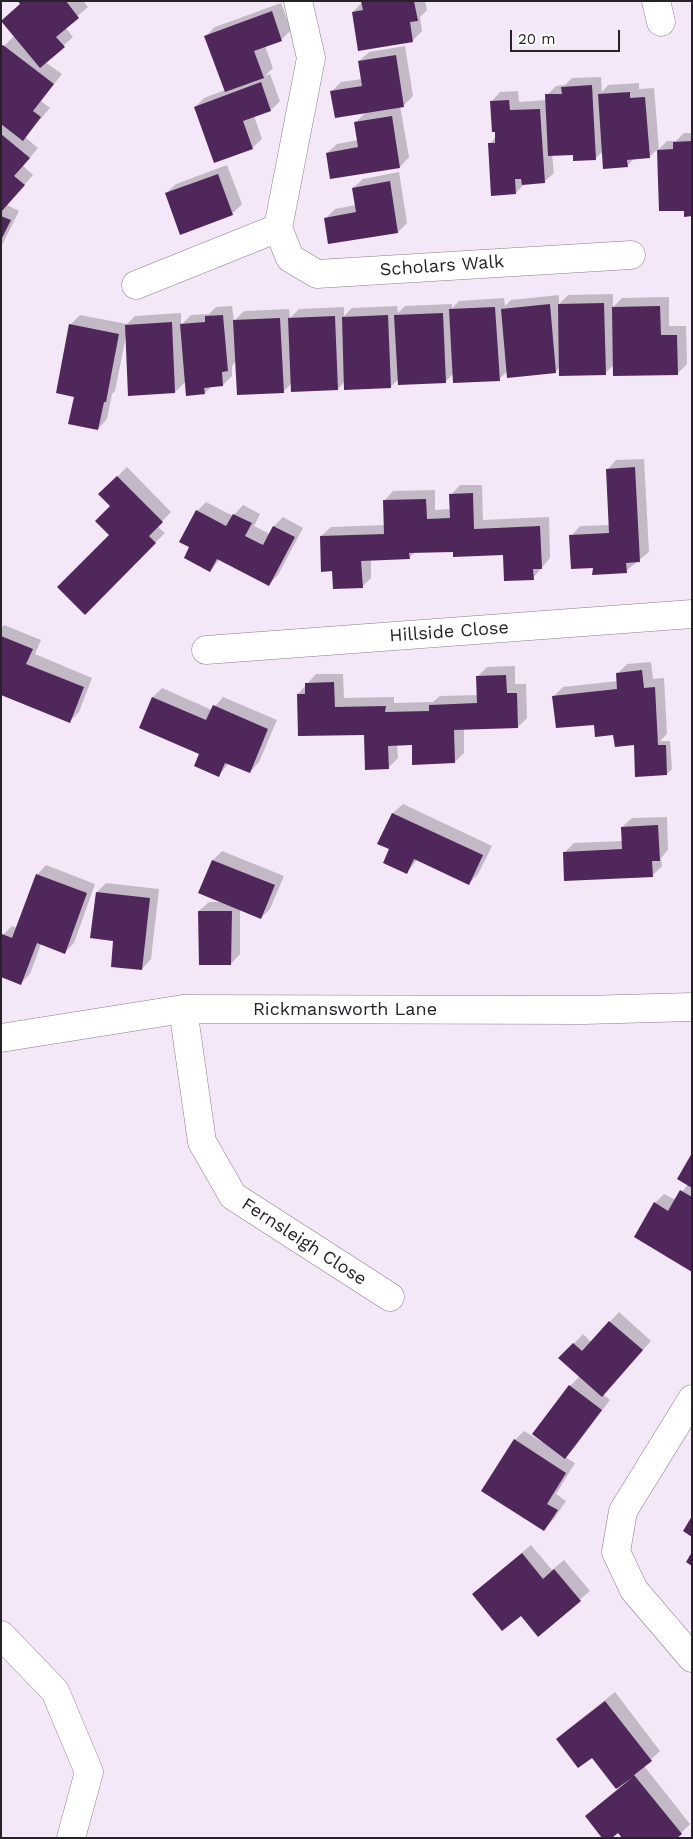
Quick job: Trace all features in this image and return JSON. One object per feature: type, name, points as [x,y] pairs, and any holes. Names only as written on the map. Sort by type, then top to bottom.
[{"type":"street","points":[[136,285],[278,228],[311,58],[298,1]]},
{"type":"street","name":"Scholars Walk","points":[[278,228],[290,258],[317,274],[630,255]]},
{"type":"street","name":"Hillside Close","points":[[206,650],[692,614]]},
{"type":"street","name":"Rickmansworth Lane","points":[[1,1038],[183,1010],[578,1010],[692,1008]]},
{"type":"street","name":"Fernsleigh Close","points":[[183,1010],[202,1142],[233,1196],[390,1297]]},
{"type":"street","points":[[692,1400],[623,1511],[616,1552],[634,1590],[692,1658]]},
{"type":"street","points":[[1,1635],[55,1691],[89,1772],[70,1838]]},
{"type":"building","points":[[18,1],[66,1],[79,18],[56,37],[65,47],[40,68],[1,21],[20,4]]},
{"type":"building","points":[[361,1],[414,1],[418,21],[410,22],[413,42],[358,51],[352,12],[363,10]]},
{"type":"building","points":[[272,11],[282,41],[254,51],[264,78],[225,92],[204,36]]},
{"type":"building","points":[[3,45],[54,84],[33,111],[41,117],[23,141],[1,124],[1,47]]},
{"type":"building","points":[[396,55],[404,107],[335,118],[330,91],[362,86],[358,61]]},
{"type":"building","points":[[261,82],[271,111],[243,121],[253,149],[214,163],[194,107]]},
{"type":"building","points":[[592,85],[596,160],[573,161],[573,155],[548,156],[545,94],[562,94],[561,87]]},
{"type":"building","points":[[630,92],[630,98],[645,97],[650,158],[627,160],[628,167],[603,169],[598,94]]},
{"type":"building","points":[[509,100],[510,110],[540,109],[545,183],[522,185],[521,179],[515,179],[516,194],[491,196],[488,143],[495,143],[495,132],[492,132],[490,101]]},
{"type":"building","points":[[392,116],[400,168],[330,179],[326,153],[358,147],[354,122]]},
{"type":"building","points":[[1,134],[30,158],[14,176],[25,185],[1,212]]},
{"type":"building","points":[[692,141],[692,216],[684,217],[684,211],[659,211],[657,150],[673,149],[673,142]]},
{"type":"building","points":[[218,174],[233,215],[180,235],[165,193]]},
{"type":"building","points":[[390,181],[398,233],[328,244],[324,218],[356,212],[352,188]]},
{"type":"building","points":[[1,216],[11,220],[1,240]]},
{"type":"building","points":[[604,303],[606,375],[559,376],[558,304]]},
{"type":"building","points":[[550,304],[556,373],[507,378],[501,309]]},
{"type":"building","points":[[660,306],[661,335],[677,335],[678,375],[613,376],[612,307]]},
{"type":"building","points":[[495,307],[500,381],[453,383],[449,309]]},
{"type":"building","points":[[443,313],[446,383],[398,385],[394,315]]},
{"type":"building","points":[[223,315],[228,371],[222,372],[223,386],[204,388],[205,394],[186,396],[180,324],[205,322],[205,316]]},
{"type":"building","points":[[388,315],[391,388],[344,390],[342,317]]},
{"type":"building","points":[[335,316],[338,390],[291,392],[288,318]]},
{"type":"building","points":[[280,318],[284,393],[237,395],[233,320]]},
{"type":"building","points":[[172,322],[175,393],[128,396],[125,325]]},
{"type":"building","points":[[69,324],[119,334],[106,402],[104,402],[98,430],[68,424],[74,397],[56,393]]},
{"type":"building","points":[[635,467],[640,562],[626,563],[627,573],[592,575],[593,568],[571,569],[569,535],[609,533],[606,469]]},
{"type":"building","points":[[117,476],[163,522],[149,536],[156,543],[85,615],[57,587],[109,535],[95,521],[110,506],[98,494]]},
{"type":"building","points":[[473,493],[474,529],[540,526],[542,569],[533,569],[534,580],[504,581],[503,555],[453,557],[453,552],[409,553],[410,559],[361,561],[363,588],[333,589],[332,571],[321,572],[320,536],[384,534],[383,500],[426,499],[427,519],[450,518],[449,494]]},
{"type":"building","points":[[196,510],[226,526],[233,514],[252,523],[245,536],[263,545],[273,526],[295,537],[269,586],[217,559],[210,572],[184,558],[189,547],[179,542]]},
{"type":"building","points":[[1,636],[33,649],[26,664],[84,687],[70,723],[1,695]]},
{"type":"building","points":[[642,670],[644,688],[655,687],[658,745],[666,745],[667,775],[635,777],[634,745],[615,747],[613,735],[595,737],[594,725],[556,728],[552,696],[617,689],[616,673]]},
{"type":"building","points":[[506,675],[507,693],[517,693],[518,728],[454,730],[455,763],[412,765],[412,745],[388,746],[389,769],[365,770],[364,735],[298,736],[297,694],[305,694],[305,683],[334,682],[335,707],[386,706],[385,712],[429,711],[429,705],[477,703],[476,676]]},
{"type":"building","points":[[152,697],[206,720],[213,705],[268,729],[250,773],[225,763],[219,777],[194,766],[199,754],[139,728]]},
{"type":"building","points":[[392,813],[483,855],[469,885],[414,859],[407,874],[383,863],[389,849],[377,844]]},
{"type":"building","points":[[658,825],[660,861],[652,861],[653,877],[564,881],[563,852],[622,849],[621,827]]},
{"type":"building","points":[[212,860],[275,885],[261,919],[198,893]]},
{"type":"building","points":[[36,874],[87,893],[65,954],[37,943],[21,985],[1,977],[1,936],[2,934],[12,938]]},
{"type":"building","points":[[96,892],[150,898],[142,970],[111,967],[113,941],[90,938]]},
{"type":"building","points":[[198,911],[232,911],[231,965],[199,965]]},
{"type":"building","points":[[692,1153],[692,1188],[677,1179]]},
{"type":"building","points":[[680,1190],[692,1197],[692,1272],[634,1237],[654,1202],[668,1211]]},
{"type":"building","points":[[609,1321],[643,1350],[602,1397],[558,1358],[573,1343],[582,1351]]},
{"type":"building","points":[[569,1385],[602,1410],[565,1459],[532,1434]]},
{"type":"building","points":[[514,1439],[566,1473],[547,1504],[558,1510],[544,1531],[481,1491]]},
{"type":"building","points":[[692,1516],[692,1537],[683,1531]]},
{"type":"building","points":[[692,1552],[692,1566],[686,1562]]},
{"type":"building","points":[[522,1553],[543,1579],[554,1569],[581,1601],[538,1637],[521,1616],[502,1631],[472,1594]]},
{"type":"building","points":[[605,1701],[652,1761],[634,1775],[682,1834],[677,1838],[622,1838],[618,1833],[612,1838],[602,1838],[585,1816],[633,1777],[616,1789],[592,1758],[578,1768],[556,1739]]}]
